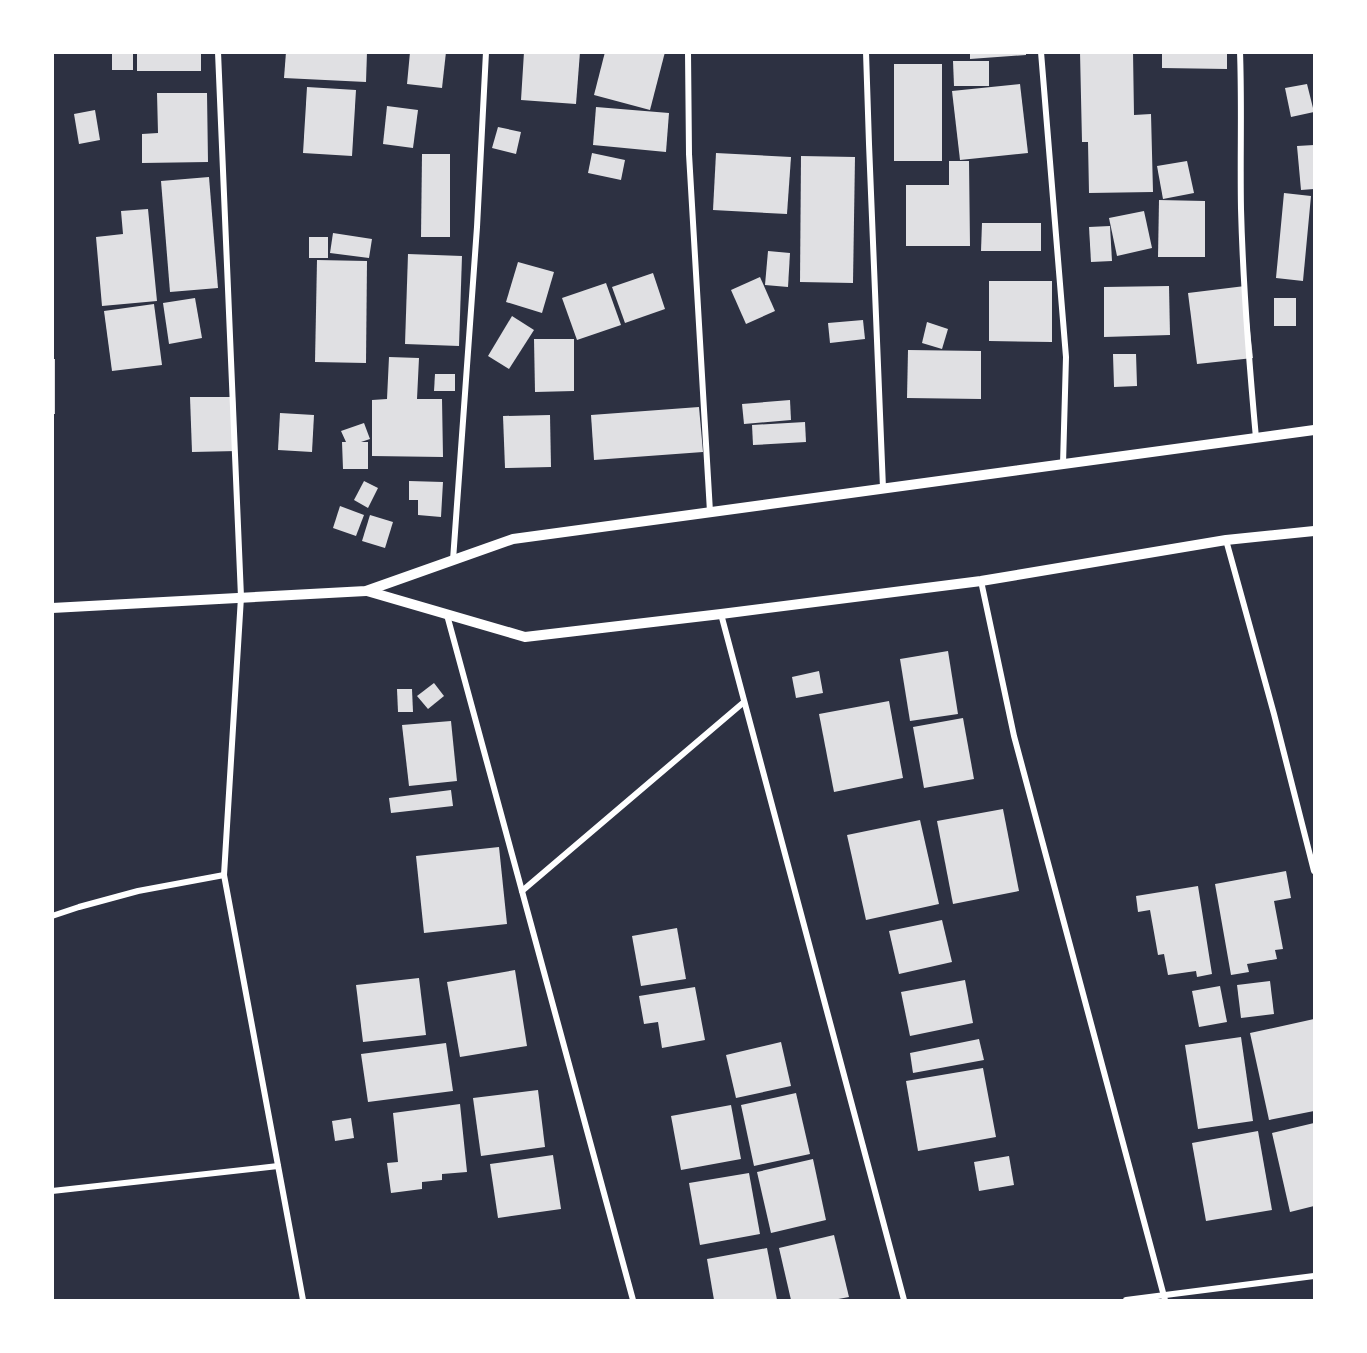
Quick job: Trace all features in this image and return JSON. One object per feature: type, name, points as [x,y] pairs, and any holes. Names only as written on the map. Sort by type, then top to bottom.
[{"type":"street","points":[[218,52],[241,597],[224,875],[303,1300]]},
{"type":"street","points":[[453,560],[472,296],[486,52]]},
{"type":"street","points":[[688,52],[689,154],[710,512]]},
{"type":"street","points":[[866,52],[883,488]]},
{"type":"street","points":[[1041,52],[1066,357],[1063,464]]},
{"type":"street","points":[[1240,52],[1246,324],[1256,438]]},
{"type":"street","points":[[52,608],[366,591],[513,539],[1314,430]]},
{"type":"street","points":[[366,591],[525,637],[981,581],[1226,540],[1314,531]]},
{"type":"street","points":[[1226,540],[1314,871]]},
{"type":"street","points":[[981,581],[1014,736],[1164,1298]]},
{"type":"street","points":[[447,614],[633,1300]]},
{"type":"street","points":[[721,614],[904,1300]]},
{"type":"street","points":[[522,891],[744,702]]},
{"type":"street","points":[[52,916],[138,891],[224,875]]},
{"type":"street","points":[[52,1191],[278,1166]]},
{"type":"street","points":[[1126,1300],[1164,1298],[1314,1276]]},
{"type":"building","points":[[112,52],[133,52],[133,70],[112,70]]},
{"type":"building","points":[[137,52],[201,52],[201,71],[137,71]]},
{"type":"building","points":[[286,52],[367,52],[366,82],[284,78]]},
{"type":"building","points":[[410,52],[446,52],[442,88],[407,84]]},
{"type":"building","points":[[524,52],[580,52],[576,104],[521,100]]},
{"type":"building","points":[[605,52],[665,52],[650,110],[594,95]]},
{"type":"building","points":[[970,52],[1026,52],[1026,55],[970,59]]},
{"type":"building","points":[[1080,52],[1133,52],[1134,115],[1151,114],[1153,192],[1089,193],[1088,142],[1082,142]]},
{"type":"building","points":[[1162,52],[1227,52],[1227,69],[1162,68]]},
{"type":"building","points":[[953,61],[989,61],[989,86],[954,86]]},
{"type":"building","points":[[894,64],[942,64],[942,161],[894,161]]},
{"type":"building","points":[[1020,84],[1028,153],[960,160],[952,91]]},
{"type":"building","points":[[1307,84],[1314,112],[1291,117],[1285,88]]},
{"type":"building","points":[[307,87],[356,90],[352,156],[303,153]]},
{"type":"building","points":[[157,93],[207,93],[208,162],[142,163],[142,134],[158,133]]},
{"type":"building","points":[[387,106],[418,110],[413,148],[383,144]]},
{"type":"building","points":[[596,107],[669,113],[666,152],[593,145]]},
{"type":"building","points":[[95,110],[100,140],[79,144],[74,114]]},
{"type":"building","points":[[498,127],[521,132],[516,154],[492,148]]},
{"type":"building","points":[[1314,145],[1314,189],[1301,190],[1297,146]]},
{"type":"building","points":[[592,153],[625,160],[621,180],[588,173]]},
{"type":"building","points":[[716,153],[791,157],[787,214],[713,210]]},
{"type":"building","points":[[422,154],[450,154],[450,237],[421,237]]},
{"type":"building","points":[[801,156],[855,157],[853,283],[800,282]]},
{"type":"building","points":[[949,161],[969,161],[970,246],[906,246],[906,185],[949,185]]},
{"type":"building","points":[[1187,161],[1194,193],[1163,199],[1157,166]]},
{"type":"building","points":[[209,177],[218,288],[170,292],[161,181]]},
{"type":"building","points":[[1284,193],[1311,196],[1303,281],[1276,278]]},
{"type":"building","points":[[1159,200],[1205,201],[1205,257],[1158,257]]},
{"type":"building","points":[[148,209],[157,301],[102,306],[96,237],[123,234],[121,211]]},
{"type":"building","points":[[1144,211],[1152,248],[1117,256],[1109,218]]},
{"type":"building","points":[[982,223],[1041,223],[1041,251],[981,251]]},
{"type":"building","points":[[1110,226],[1112,261],[1091,262],[1089,227]]},
{"type":"building","points":[[333,233],[372,239],[369,258],[330,253]]},
{"type":"building","points":[[309,237],[328,237],[328,258],[309,258]]},
{"type":"building","points":[[768,251],[790,253],[788,287],[765,285]]},
{"type":"building","points":[[408,254],[462,256],[459,346],[405,344]]},
{"type":"building","points":[[317,260],[367,261],[366,363],[315,362]]},
{"type":"building","points":[[518,262],[554,272],[542,313],[506,302]]},
{"type":"building","points":[[653,273],[665,309],[625,323],[612,287]]},
{"type":"building","points":[[760,277],[775,311],[746,324],[731,290]]},
{"type":"building","points":[[989,281],[1052,281],[1052,342],[989,341]]},
{"type":"building","points":[[606,283],[621,325],[577,340],[562,298]]},
{"type":"building","points":[[1169,286],[1170,335],[1104,337],[1104,287]]},
{"type":"building","points":[[1245,286],[1253,358],[1197,364],[1188,293]]},
{"type":"building","points":[[195,298],[202,338],[169,344],[163,303]]},
{"type":"building","points":[[1274,298],[1296,298],[1296,326],[1274,326]]},
{"type":"building","points":[[154,304],[162,365],[112,371],[104,311]]},
{"type":"building","points":[[512,316],[534,330],[509,369],[488,356]]},
{"type":"building","points":[[863,320],[865,339],[830,343],[828,323]]},
{"type":"building","points":[[927,322],[948,329],[942,349],[922,343]]},
{"type":"building","points":[[534,339],[574,339],[574,391],[535,392]]},
{"type":"building","points":[[908,350],[981,351],[981,399],[907,398]]},
{"type":"building","points":[[1113,354],[1136,354],[1137,386],[1114,387]]},
{"type":"building","points":[[389,357],[419,358],[417,399],[442,399],[443,457],[372,456],[372,400],[387,399]]},
{"type":"building","points":[[52,359],[55,359],[55,414],[52,414]]},
{"type":"building","points":[[435,374],[455,374],[455,391],[434,391]]},
{"type":"building","points":[[190,397],[235,397],[237,451],[192,452]]},
{"type":"building","points":[[790,400],[791,420],[744,424],[742,404]]},
{"type":"building","points":[[699,407],[703,452],[594,460],[591,415]]},
{"type":"building","points":[[280,413],[314,415],[312,452],[278,450]]},
{"type":"building","points":[[550,415],[551,467],[505,468],[503,416]]},
{"type":"building","points":[[805,422],[806,442],[753,445],[752,425]]},
{"type":"building","points":[[364,423],[370,439],[361,442],[368,442],[368,469],[343,469],[342,442],[346,442],[341,431]]},
{"type":"building","points":[[364,481],[378,488],[368,508],[354,500]]},
{"type":"building","points":[[409,481],[443,482],[441,517],[418,515],[418,500],[409,500]]},
{"type":"building","points":[[340,506],[364,515],[356,536],[333,528]]},
{"type":"building","points":[[370,515],[393,522],[385,548],[362,541]]},
{"type":"building","points":[[948,651],[958,714],[910,721],[900,659]]},
{"type":"building","points":[[819,671],[823,693],[796,698],[792,677]]},
{"type":"building","points":[[434,683],[444,696],[428,709],[417,696]]},
{"type":"building","points":[[397,689],[412,689],[413,712],[398,712]]},
{"type":"building","points":[[889,701],[903,778],[834,792],[819,714]]},
{"type":"building","points":[[963,718],[974,779],[924,788],[913,727]]},
{"type":"building","points":[[451,721],[457,781],[409,786],[402,725]]},
{"type":"building","points":[[451,790],[453,806],[391,813],[389,798]]},
{"type":"building","points":[[1003,809],[1019,891],[953,904],[937,821]]},
{"type":"building","points":[[920,820],[939,904],[866,920],[847,835]]},
{"type":"building","points":[[499,847],[507,924],[424,933],[416,856]]},
{"type":"building","points":[[1286,871],[1291,898],[1274,901],[1283,949],[1275,950],[1277,959],[1247,964],[1249,972],[1231,975],[1215,884]]},
{"type":"building","points":[[1198,886],[1212,974],[1197,977],[1196,971],[1168,975],[1164,954],[1158,955],[1150,910],[1138,912],[1136,896]]},
{"type":"building","points":[[942,920],[952,962],[899,974],[889,931]]},
{"type":"building","points":[[677,928],[686,979],[641,986],[632,936]]},
{"type":"building","points":[[515,970],[527,1046],[460,1057],[447,982]]},
{"type":"building","points":[[419,978],[426,1035],[363,1042],[356,985]]},
{"type":"building","points":[[965,980],[973,1023],[910,1036],[901,992]]},
{"type":"building","points":[[1270,981],[1274,1014],[1241,1018],[1237,985]]},
{"type":"building","points":[[1220,986],[1227,1022],[1199,1027],[1192,991]]},
{"type":"building","points":[[695,987],[705,1040],[662,1048],[658,1022],[644,1024],[639,996]]},
{"type":"building","points":[[1314,1019],[1314,1111],[1269,1120],[1250,1033]]},
{"type":"building","points":[[1241,1037],[1253,1121],[1198,1129],[1185,1045]]},
{"type":"building","points":[[979,1039],[984,1060],[913,1073],[910,1053]]},
{"type":"building","points":[[781,1042],[791,1086],[736,1098],[726,1055]]},
{"type":"building","points":[[446,1043],[453,1091],[368,1102],[361,1054]]},
{"type":"building","points":[[983,1068],[996,1137],[918,1151],[906,1081]]},
{"type":"building","points":[[538,1090],[545,1147],[481,1156],[473,1098]]},
{"type":"building","points":[[796,1093],[810,1154],[754,1166],[741,1105]]},
{"type":"building","points":[[460,1104],[467,1172],[442,1174],[442,1180],[422,1182],[422,1189],[391,1193],[387,1163],[398,1162],[393,1113]]},
{"type":"building","points":[[731,1105],[741,1159],[681,1170],[671,1116]]},
{"type":"building","points":[[351,1118],[354,1138],[335,1141],[332,1121]]},
{"type":"building","points":[[1314,1123],[1314,1206],[1290,1212],[1272,1133]]},
{"type":"building","points":[[1258,1131],[1272,1210],[1206,1221],[1192,1143]]},
{"type":"building","points":[[553,1155],[561,1209],[498,1218],[490,1164]]},
{"type":"building","points":[[1009,1156],[1014,1185],[979,1191],[974,1162]]},
{"type":"building","points":[[813,1159],[826,1220],[771,1233],[757,1172]]},
{"type":"building","points":[[749,1173],[760,1234],[700,1245],[689,1183]]},
{"type":"building","points":[[834,1235],[849,1297],[833,1300],[791,1300],[779,1248]]},
{"type":"building","points":[[767,1248],[777,1300],[714,1300],[707,1259]]}]
